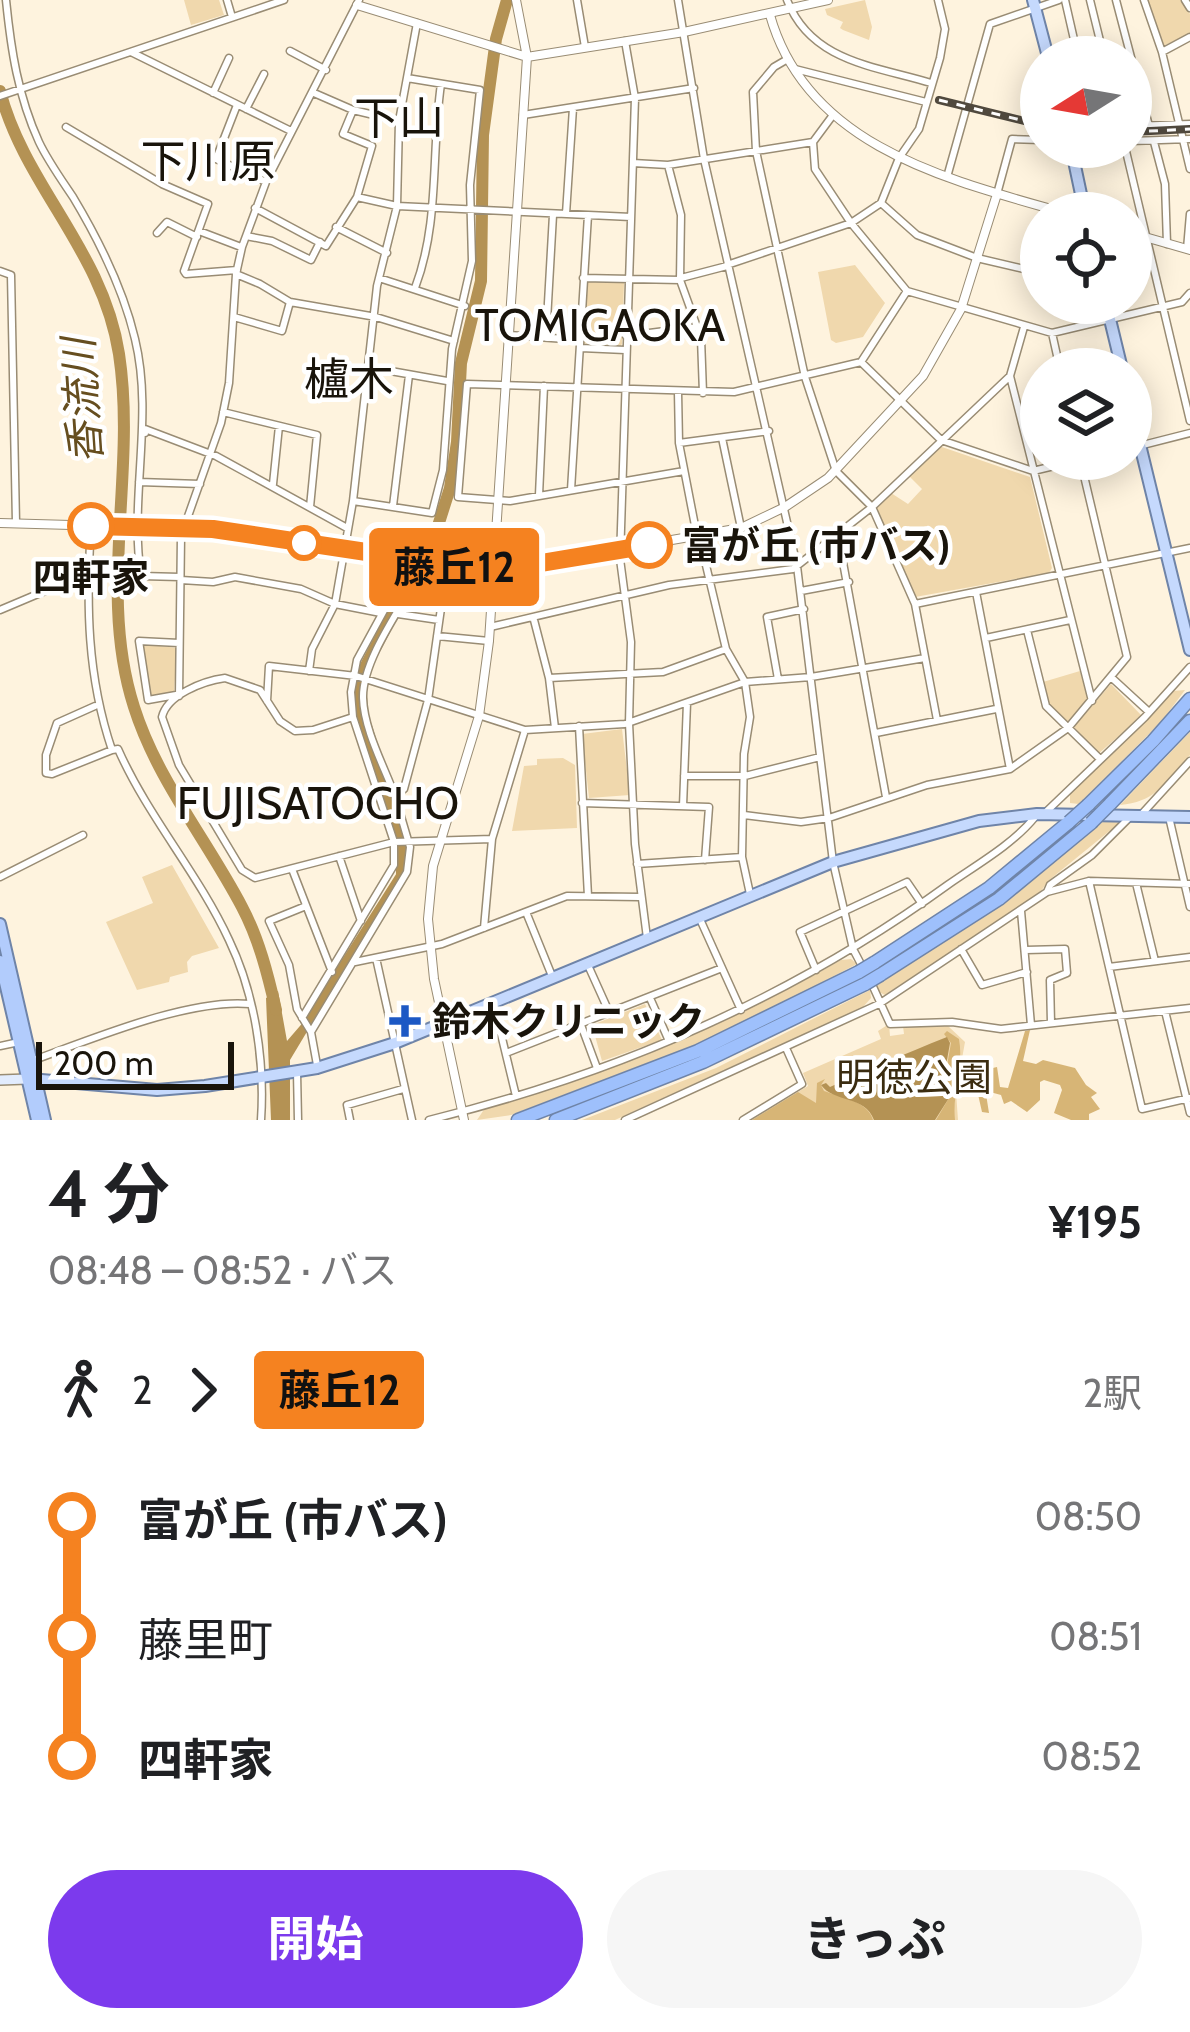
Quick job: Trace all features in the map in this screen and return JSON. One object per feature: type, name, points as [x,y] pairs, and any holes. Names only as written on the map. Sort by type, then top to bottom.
[{"type":"highway","points":[[877,969],[1070,822],[1190,699]]},
{"type":"highway","points":[[556,1120],[724,1053],[999,899],[1091,823],[1190,721]]},
{"type":"highway","points":[[0,924],[31,1079]]},
{"type":"highway","points":[[0,961],[41,1120]]},
{"type":"highway","points":[[518,1120],[657,1069],[862,978]]},
{"type":"main road","points":[[1034,3],[1043,36]]},
{"type":"main road","points":[[1144,480],[1190,650]]},
{"type":"main road","points":[[0,1078],[157,1090],[317,1068],[394,1043],[833,862],[979,821],[1041,814],[1190,817]]},
{"type":"street","points":[[6,0],[18,90],[41,148],[98,241],[136,342],[143,398],[135,527],[141,576],[213,582],[235,577],[301,589],[335,604],[372,608],[382,614]]},
{"type":"street","points":[[227,0],[232,17]]},
{"type":"street","points":[[0,96],[284,0]]},
{"type":"street","points":[[342,0],[527,57],[684,32],[828,0]]},
{"type":"street","points":[[463,1116],[430,947],[431,880],[478,716],[489,640],[527,57],[516,0]]},
{"type":"street","points":[[577,0],[585,47]]},
{"type":"street","points":[[678,0],[704,159],[797,566],[833,862],[853,949],[879,1004],[890,1024],[952,1022],[1001,1029],[1190,1007]]},
{"type":"street","points":[[769,0],[789,64],[833,115],[899,158],[1020,200]]},
{"type":"street","points":[[583,278],[681,279],[851,223],[881,203],[899,158],[919,130],[945,29],[938,0]]},
{"type":"street","points":[[947,177],[992,21],[1029,12],[1034,3],[1062,0],[1072,36]]},
{"type":"street","points":[[1090,0],[1099,36]]},
{"type":"street","points":[[1116,0],[1125,36]]},
{"type":"street","points":[[1144,0],[1186,139],[1190,169]]},
{"type":"street","points":[[1185,0],[1190,8]]},
{"type":"street","points":[[179,696],[182,529],[224,412],[242,247],[266,182],[358,3]]},
{"type":"street","points":[[789,5],[805,32],[833,55],[931,83]]},
{"type":"street","points":[[309,671],[312,649],[335,604],[353,501],[380,278],[397,206],[400,121],[417,23]]},
{"type":"street","points":[[1162,52],[1190,37]]},
{"type":"street","points":[[626,41],[635,98],[621,550],[631,642],[629,723],[640,897],[647,938]]},
{"type":"street","points":[[290,51],[326,70]]},
{"type":"street","points":[[130,52],[291,131]]},
{"type":"street","points":[[213,93],[229,58]]},
{"type":"street","points":[[926,102],[789,64],[774,67],[754,92],[756,151],[805,377],[836,470],[872,507],[915,604],[937,720]]},
{"type":"street","points":[[264,74],[216,159],[266,182]]},
{"type":"street","points":[[353,501],[432,513],[443,470],[454,341],[472,262],[470,211],[480,90],[407,78]]},
{"type":"street","points":[[415,288],[434,208],[441,84]]},
{"type":"street","points":[[523,115],[694,88]]},
{"type":"street","points":[[314,93],[353,110],[400,121]]},
{"type":"street","points":[[566,214],[573,108]]},
{"type":"street","points":[[255,208],[326,246],[356,197],[372,146],[343,134],[353,110]]},
{"type":"street","points":[[833,115],[813,142],[815,169],[851,223],[907,291],[1052,333],[1093,324]]},
{"type":"street","points":[[1152,126],[1190,124]]},
{"type":"street","points":[[66,127],[162,184],[208,204],[186,274],[237,272],[290,302],[376,317],[454,341]]},
{"type":"street","points":[[0,523],[213,529],[493,571],[741,527],[785,507],[836,470],[903,403],[942,349],[961,309],[1012,139],[1020,139]]},
{"type":"street","points":[[1167,244],[1165,184],[1154,142],[1186,139]]},
{"type":"street","points":[[633,164],[668,165],[813,142]]},
{"type":"street","points":[[668,165],[681,215],[681,279],[701,338],[703,393]]},
{"type":"street","points":[[356,197],[397,206],[631,217]]},
{"type":"street","points":[[881,203],[917,235],[976,258],[1020,268]]},
{"type":"street","points":[[1152,240],[1188,249],[1190,214]]},
{"type":"street","points":[[546,338],[553,215]]},
{"type":"street","points":[[571,490],[588,215]]},
{"type":"street","points":[[158,233],[167,221],[242,247]]},
{"type":"street","points":[[337,227],[387,253]]},
{"type":"street","points":[[246,236],[311,260],[320,242]]},
{"type":"street","points":[[1152,261],[1190,422]]},
{"type":"street","points":[[0,271],[11,274],[16,523]]},
{"type":"street","points":[[380,278],[465,306]]},
{"type":"street","points":[[684,471],[498,502],[456,494],[467,384],[703,393],[753,389],[861,362],[907,291]]},
{"type":"street","points":[[1152,310],[1181,302],[1190,293]]},
{"type":"street","points":[[233,316],[282,331],[290,302]]},
{"type":"street","points":[[1181,302],[1190,308]]},
{"type":"street","points":[[1020,417],[1010,376],[1024,326]]},
{"type":"street","points":[[626,336],[696,327]]},
{"type":"street","points":[[1052,333],[1055,348]]},
{"type":"street","points":[[507,334],[626,350]]},
{"type":"street","points":[[861,362],[941,440],[1020,467]]},
{"type":"street","points":[[368,368],[449,381]]},
{"type":"street","points":[[1180,377],[1190,374]]},
{"type":"street","points":[[393,506],[409,375]]},
{"type":"street","points":[[490,627],[624,596],[797,566],[872,507],[1010,376]]},
{"type":"street","points":[[539,495],[544,386]]},
{"type":"street","points":[[678,391],[679,443],[698,536],[726,649],[745,682],[750,717],[744,754],[742,857],[751,896]]},
{"type":"street","points":[[224,412],[317,435],[310,507]]},
{"type":"street","points":[[273,484],[279,425]]},
{"type":"street","points":[[139,469],[143,468],[145,429],[273,484],[347,528]]},
{"type":"street","points":[[679,443],[769,430]]},
{"type":"street","points":[[1152,443],[1190,433]]},
{"type":"street","points":[[722,437],[741,527]]},
{"type":"street","points":[[1035,480],[1092,701]]},
{"type":"street","points":[[744,815],[801,823],[829,818],[927,785],[1010,769],[1068,728],[1127,657],[1086,480]]},
{"type":"street","points":[[139,482],[200,484]]},
{"type":"street","points":[[96,526],[87,580],[97,705],[115,750],[230,940],[258,1038],[261,1120]]},
{"type":"street","points":[[838,535],[887,799]]},
{"type":"street","points":[[915,604],[1190,548]]},
{"type":"street","points":[[307,1025],[355,962],[402,885],[410,858],[353,717],[360,677],[382,614],[412,560]]},
{"type":"street","points":[[307,1025],[332,972],[391,874],[402,841],[360,677],[426,561]]},
{"type":"street","points":[[394,796],[404,789],[428,700],[447,566]]},
{"type":"street","points":[[0,610],[71,580],[87,580]]},
{"type":"street","points":[[801,591],[849,582]]},
{"type":"street","points":[[976,592],[1010,769]]},
{"type":"street","points":[[778,680],[767,617],[804,609]]},
{"type":"street","points":[[398,614],[439,620]]},
{"type":"street","points":[[533,620],[549,678],[555,728]]},
{"type":"street","points":[[986,638],[1070,620]]},
{"type":"street","points":[[1028,630],[1046,706],[1100,759]]},
{"type":"street","points":[[437,636],[489,640]]},
{"type":"street","points":[[179,643],[139,641],[138,650],[148,700],[179,696]]},
{"type":"street","points":[[549,678],[663,671],[726,649]]},
{"type":"street","points":[[267,701],[269,666],[360,677],[525,730],[629,723],[745,682],[811,677],[925,658]]},
{"type":"street","points":[[429,1120],[463,1116],[669,1041],[742,1010],[853,949],[1014,838],[1149,712],[1190,667]]},
{"type":"street","points":[[353,717],[295,731],[280,721],[252,686],[225,678],[163,707],[166,734],[179,766],[242,871],[255,878],[402,841],[492,839]]},
{"type":"street","points":[[1112,678],[1149,712]]},
{"type":"street","points":[[683,806],[687,703]]},
{"type":"street","points":[[97,705],[57,723],[46,755],[46,773],[52,775],[115,750]]},
{"type":"street","points":[[876,733],[997,709]]},
{"type":"street","points":[[579,726],[588,896]]},
{"type":"street","points":[[484,928],[492,839],[525,730]]},
{"type":"street","points":[[684,776],[746,776],[820,758]]},
{"type":"street","points":[[1047,892],[1136,816],[1190,761]]},
{"type":"street","points":[[582,803],[709,807],[705,860]]},
{"type":"street","points":[[1169,817],[1190,907]]},
{"type":"street","points":[[0,877],[82,835]]},
{"type":"street","points":[[339,856],[362,923]]},
{"type":"street","points":[[638,864],[742,857]]},
{"type":"street","points":[[292,868],[332,972]]},
{"type":"street","points":[[625,1120],[647,1116],[879,1004],[1047,892],[1089,881],[1188,884]]},
{"type":"street","points":[[1089,881],[1142,1109],[1189,1098]]},
{"type":"street","points":[[816,970],[800,932],[907,882],[922,904]]},
{"type":"street","points":[[1136,883],[1155,961]]},
{"type":"street","points":[[355,962],[430,947],[567,896],[640,897]]},
{"type":"street","points":[[306,906],[269,921],[289,965],[317,1068]]},
{"type":"street","points":[[1021,911],[1030,1025]]},
{"type":"street","points":[[526,913],[553,977]]},
{"type":"street","points":[[699,917],[742,1010]]},
{"type":"street","points":[[961,949],[982,985],[1027,972]]},
{"type":"street","points":[[1026,950],[1065,949],[1067,973],[1050,980],[1051,1023]]},
{"type":"street","points":[[1109,967],[1190,957]]},
{"type":"street","points":[[376,958],[412,1120]]},
{"type":"street","points":[[587,963],[610,1014]]},
{"type":"street","points":[[506,1053],[722,968]]},
{"type":"street","points":[[650,998],[669,1041]]},
{"type":"street","points":[[494,1001],[516,1096]]},
{"type":"street","points":[[31,1061],[123,1028],[232,1003],[250,1004]]},
{"type":"street","points":[[1165,1010],[1190,1113]]},
{"type":"street","points":[[581,1025],[597,1068]]},
{"type":"street","points":[[0,1046],[19,1042]]},
{"type":"street","points":[[743,1120],[802,1084],[786,1048]]},
{"type":"street","points":[[295,1072],[298,1120]]},
{"type":"street","points":[[350,1120],[347,1105],[405,1089]]},
{"type":"green space","points":[[184,0],[219,0],[224,15],[191,25]]},
{"type":"green space","points":[[865,0],[872,27],[869,40],[840,28],[843,22],[827,15],[825,9]]},
{"type":"green space","points":[[1148,0],[1181,0],[1190,14],[1190,34],[1163,46]]},
{"type":"green space","points":[[855,265],[885,303],[863,337],[836,343],[831,340],[818,272]]},
{"type":"green space","points":[[585,282],[624,283],[619,348],[582,343]]},
{"type":"green space","points":[[939,446],[1020,474],[1020,480],[1031,480],[1052,568],[1049,573],[915,597],[875,510],[891,493],[908,504],[922,489],[909,476]]},
{"type":"green space","points":[[143,644],[177,648],[174,693],[149,696]]},
{"type":"green space","points":[[1080,671],[1088,700],[1066,723],[1048,705],[1043,682]]},
{"type":"green space","points":[[1111,684],[1142,716],[1098,754],[1074,727]]},
{"type":"green space","points":[[1185,690],[1161,722],[1079,804],[1070,803],[1070,793],[1173,691]]},
{"type":"green space","points":[[622,729],[630,795],[589,798],[582,734]]},
{"type":"green space","points":[[1190,732],[1190,755],[1167,781],[1143,800],[1120,805]]},
{"type":"green space","points":[[563,758],[575,765],[577,828],[512,831],[524,766],[537,765],[537,759]]},
{"type":"green space","points":[[1105,820],[1123,820],[1048,881],[1039,894],[885,995],[879,992],[876,986],[1015,893]]},
{"type":"green space","points":[[172,865],[219,948],[192,956],[188,972],[170,977],[169,982],[137,990],[106,922],[153,903],[142,877]]},
{"type":"green space","points":[[851,959],[857,964],[718,1036],[511,1115],[477,1120],[485,1108],[668,1044]]},
{"type":"green space","points":[[870,990],[871,998],[863,1007],[615,1120],[582,1120],[716,1068]]},
{"type":"green space","points":[[645,1004],[662,1040],[602,1061],[592,1025]]},
{"type":"green space","name":"明徳公園","points":[[889,1024],[890,1036],[904,1034],[903,1026],[948,1026],[965,1042],[956,1092],[958,1120],[750,1120],[808,1086],[803,1073],[881,1039],[878,1031]]},
{"type":"shaded area","points":[[278,991],[287,1041],[312,1012],[317,1015],[290,1060],[290,1120],[271,1120],[266,998]]},
{"type":"shaded area","points":[[1030,1030],[1023,1061],[1036,1064],[1043,1060],[1075,1068],[1097,1093],[1091,1097],[1100,1109],[1089,1114],[1089,1120],[1054,1113],[1062,1090],[1044,1080],[1040,1100],[1027,1112],[1011,1101],[1004,1104],[1001,1095],[990,1092],[986,1094],[989,1113],[982,1112],[977,1090],[980,1071],[997,1067],[1000,1087],[1008,1088],[1025,1031]]},
{"type":"shaded area","points":[[947,1031],[959,1039],[960,1049],[955,1120],[936,1120],[949,1098],[943,1088],[951,1043],[944,1034]]},
{"type":"shaded area","points":[[947,1037],[942,1088],[949,1098],[935,1120],[874,1120],[864,1107],[821,1085],[830,1087]]},
{"type":"shaded area","points":[[825,1079],[824,1091],[860,1104],[873,1120],[752,1120],[798,1092],[816,1103],[817,1083]]},
{"type":"waterway","points":[[308,1024],[402,876],[402,839],[362,714],[360,677],[437,529],[450,488],[461,363],[481,281],[483,135],[496,39],[507,0]]},
{"type":"waterway","name":"香流川","points":[[0,91],[27,158],[97,283],[119,354],[124,443],[119,620],[134,707],[169,785],[248,919],[276,1010]]},
{"type":"railway","points":[[939,100],[1020,120]]},
{"type":"railway","points":[[1152,131],[1190,129]]},
{"type":"bus line","name":"藤丘12","points":[[91,526],[213,529],[493,571],[649,545]]},
{"type":"place","name":"四軒家","points":[[91,526]]},
{"type":"place","name":"富が丘 (市バス)","points":[[649,545]]},
{"type":"place","name":"鈴木クリニック","points":[[405,1021]]},
{"type":"district","name":"下山","points":[[399,118]]},
{"type":"district","name":"下川原","points":[[208,161]]},
{"type":"district","name":"TOMIGAOKA","points":[[600,325]]},
{"type":"district","name":"櫨木","points":[[349,379]]},
{"type":"district","name":"FUJISATOCHO","points":[[318,803]]}]
